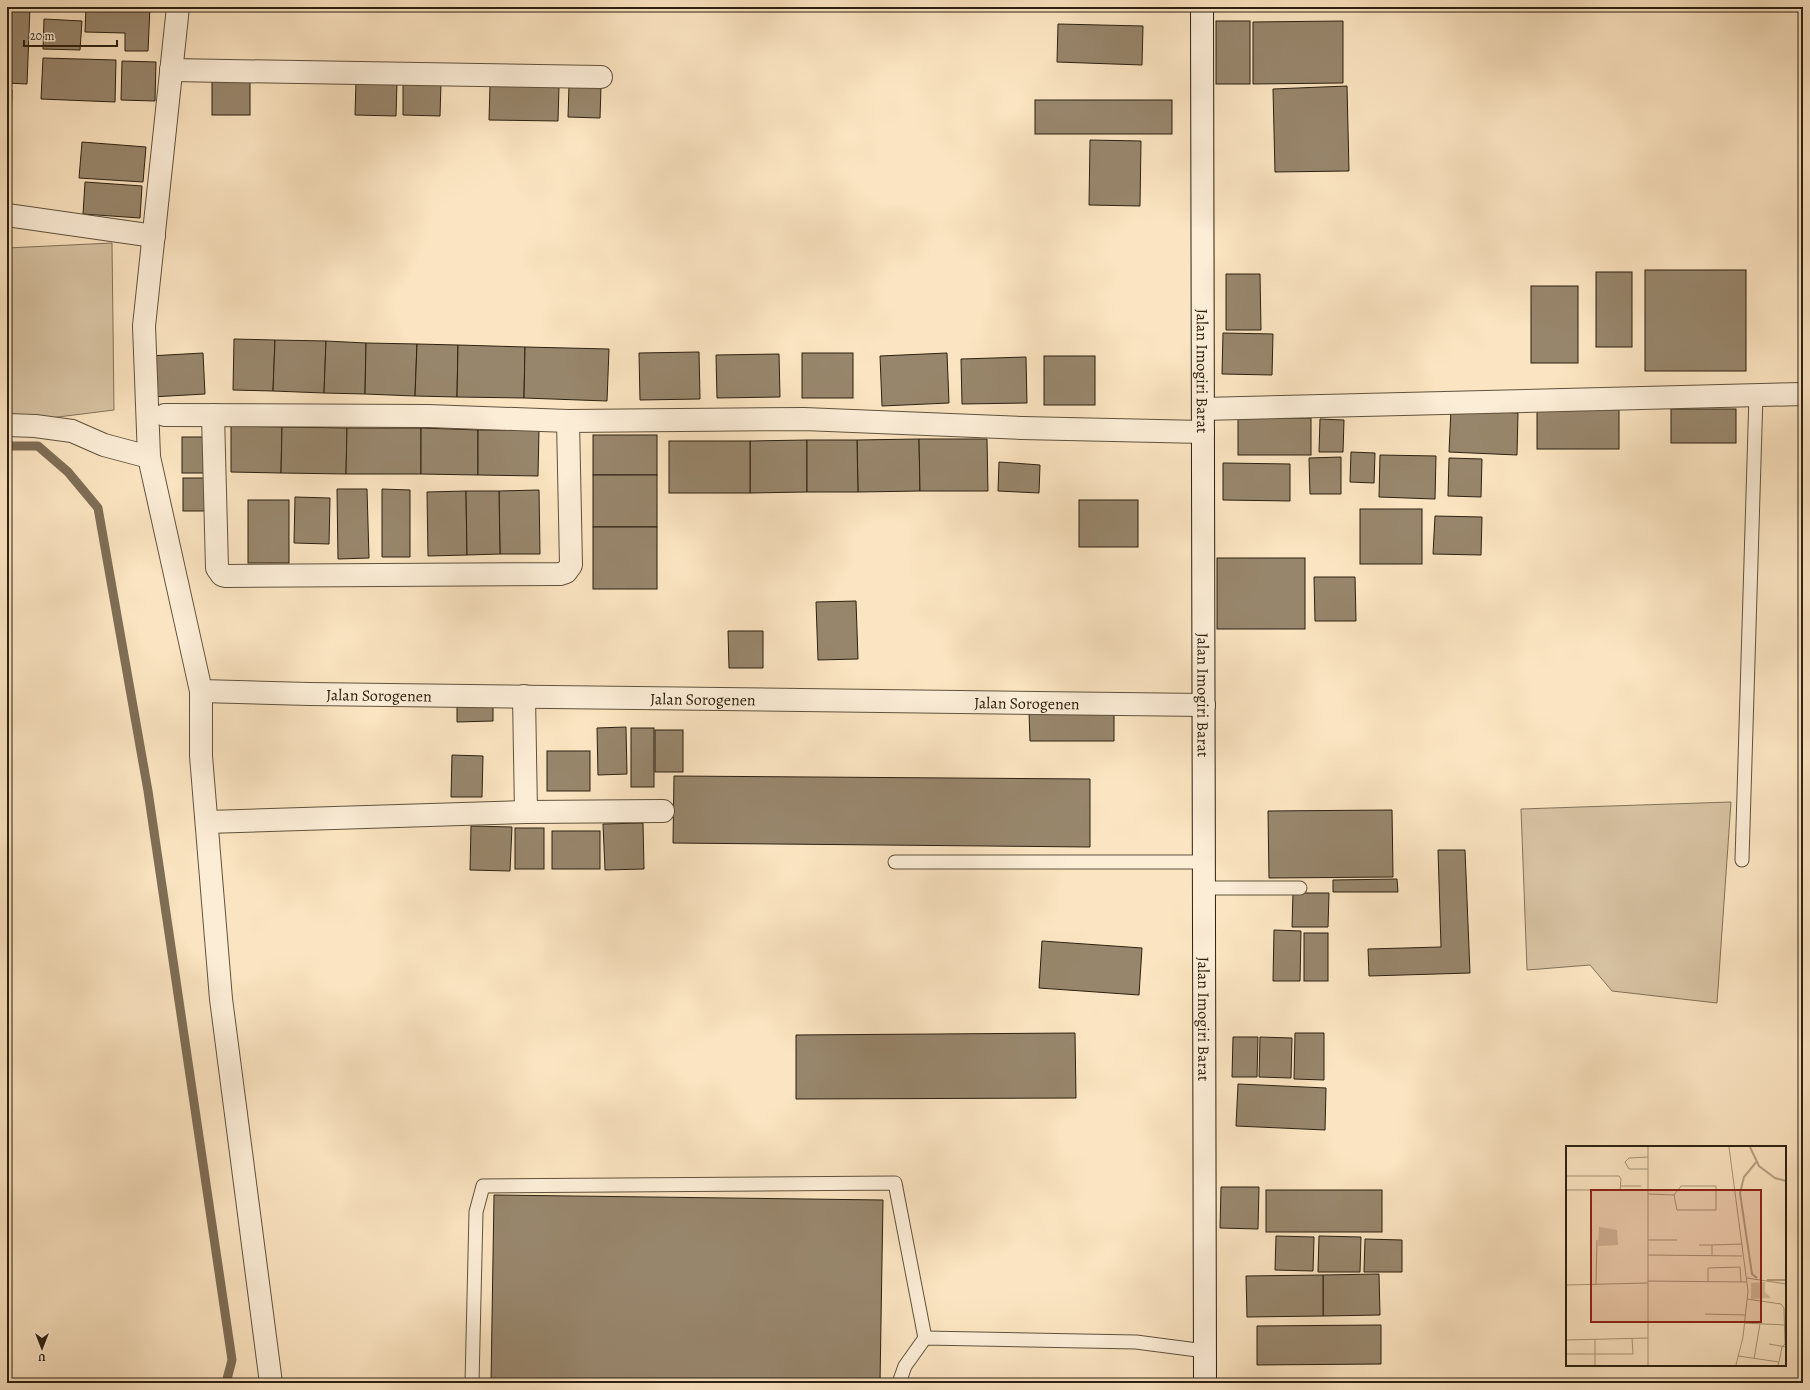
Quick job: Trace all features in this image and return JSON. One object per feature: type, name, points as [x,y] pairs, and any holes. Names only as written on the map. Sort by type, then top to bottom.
[{"type":"street","points":[[178,7],[144,326],[149,457],[201,691],[201,756],[221,999],[271,1383]]},
{"type":"street","name":"Jalan Imogiri Barat","points":[[1202,7],[1205,1383]]},
{"type":"street","points":[[171,70],[601,77]]},
{"type":"street","points":[[7,214],[154,236]]},
{"type":"street","points":[[1203,409],[1803,394]]},
{"type":"street","points":[[165,415],[428,416],[568,421],[804,419],[1022,428],[1203,432]]},
{"type":"street","points":[[213,415],[217,568],[222,575],[226,576],[552,574],[566,572],[571,565],[568,421]]},
{"type":"street","points":[[7,425],[35,426],[72,431],[104,446],[149,457]]},
{"type":"street","name":"Jalan Sorogenen","points":[[201,691],[309,694],[1204,705]]},
{"type":"street","points":[[524,696],[526,812]]},
{"type":"street","points":[[207,822],[526,812],[663,811]]},
{"type":"lane","points":[[1742,860],[1756,395]]},
{"type":"lane","points":[[895,862],[1204,862]]},
{"type":"lane","points":[[1204,888],[1300,888]]},
{"type":"lane","points":[[472,1383],[476,1212],[483,1186],[895,1183],[925,1338],[906,1366],[900,1383]]},
{"type":"lane","points":[[925,1338],[1136,1342],[1205,1351]]},
{"type":"shaded area","points":[[112,243],[114,410],[42,419],[7,417],[7,248]]},
{"type":"shaded area","points":[[1731,802],[1717,1003],[1612,991],[1590,965],[1527,970],[1521,809]]},
{"type":"building","points":[[7,7],[30,7],[27,84],[7,83]]},
{"type":"building","points":[[86,7],[150,7],[148,51],[125,51],[125,33],[85,32]]},
{"type":"building","points":[[1244,7],[1287,7],[1287,10],[1244,10]]},
{"type":"building","points":[[44,19],[82,21],[80,50],[43,49]]},
{"type":"building","points":[[1216,21],[1250,21],[1250,84],[1216,84]]},
{"type":"building","points":[[1343,21],[1343,83],[1253,84],[1253,22]]},
{"type":"building","points":[[1058,24],[1143,26],[1142,65],[1057,62]]},
{"type":"building","points":[[43,58],[116,60],[115,102],[41,99]]},
{"type":"building","points":[[122,61],[156,62],[155,101],[121,100]]},
{"type":"building","points":[[212,76],[250,76],[250,115],[212,115]]},
{"type":"building","points":[[356,81],[397,82],[396,116],[355,115]]},
{"type":"building","points":[[403,83],[441,83],[440,116],[403,115]]},
{"type":"building","points":[[490,85],[559,86],[558,121],[489,120]]},
{"type":"building","points":[[569,85],[601,86],[600,118],[568,117]]},
{"type":"building","points":[[1347,86],[1349,171],[1275,172],[1273,89]]},
{"type":"building","points":[[7,89],[12,90],[10,159],[7,159]]},
{"type":"building","points":[[1035,100],[1172,100],[1172,134],[1035,134]]},
{"type":"building","points":[[1090,140],[1141,141],[1140,206],[1089,205]]},
{"type":"building","points":[[82,142],[146,147],[143,182],[79,178]]},
{"type":"building","points":[[85,182],[142,186],[140,218],[83,214]]},
{"type":"building","points":[[1645,270],[1746,270],[1746,371],[1645,371]]},
{"type":"building","points":[[1596,272],[1632,272],[1632,347],[1596,347]]},
{"type":"building","points":[[1226,274],[1260,274],[1261,330],[1226,330]]},
{"type":"building","points":[[1531,286],[1578,286],[1578,363],[1531,363]]},
{"type":"building","points":[[1223,333],[1273,334],[1272,375],[1222,374]]},
{"type":"building","points":[[234,339],[275,340],[273,391],[233,390]]},
{"type":"building","points":[[275,340],[326,341],[324,393],[273,391]]},
{"type":"building","points":[[326,341],[366,343],[365,394],[324,393]]},
{"type":"building","points":[[366,343],[417,344],[415,396],[365,394]]},
{"type":"building","points":[[417,344],[458,345],[457,397],[415,396]]},
{"type":"building","points":[[458,345],[525,347],[524,398],[457,397]]},
{"type":"building","points":[[525,347],[609,349],[607,401],[524,398]]},
{"type":"building","points":[[699,352],[700,399],[640,400],[639,353]]},
{"type":"building","points":[[203,353],[205,394],[151,397],[149,356]]},
{"type":"building","points":[[802,353],[853,353],[853,398],[802,398]]},
{"type":"building","points":[[947,353],[949,403],[882,406],[880,356]]},
{"type":"building","points":[[779,354],[780,397],[717,398],[716,355]]},
{"type":"building","points":[[1044,356],[1095,356],[1095,405],[1044,405]]},
{"type":"building","points":[[1026,357],[1027,403],[962,404],[961,359]]},
{"type":"building","points":[[1537,407],[1619,407],[1619,449],[1537,449]]},
{"type":"building","points":[[1451,409],[1518,413],[1517,455],[1449,452]]},
{"type":"building","points":[[1671,409],[1736,409],[1736,443],[1671,443]]},
{"type":"building","points":[[1238,418],[1311,418],[1311,455],[1238,455]]},
{"type":"building","points":[[1320,419],[1344,420],[1343,452],[1319,452]]},
{"type":"building","points":[[231,426],[282,427],[281,473],[231,472]]},
{"type":"building","points":[[282,427],[347,428],[346,474],[281,473]]},
{"type":"building","points":[[347,428],[421,428],[421,474],[346,474]]},
{"type":"building","points":[[421,428],[478,430],[478,475],[421,474]]},
{"type":"building","points":[[478,430],[539,430],[538,476],[478,475]]},
{"type":"building","points":[[593,435],[657,435],[657,475],[593,475]]},
{"type":"building","points":[[182,437],[209,437],[209,473],[182,473]]},
{"type":"building","points":[[919,439],[920,491],[858,492],[857,440]]},
{"type":"building","points":[[919,439],[987,439],[988,491],[920,491]]},
{"type":"building","points":[[807,440],[807,492],[750,493],[750,441]]},
{"type":"building","points":[[807,440],[857,440],[858,492],[807,492]]},
{"type":"building","points":[[669,441],[750,441],[750,493],[669,493]]},
{"type":"building","points":[[1351,452],[1375,453],[1374,483],[1350,482]]},
{"type":"building","points":[[1380,455],[1436,456],[1435,499],[1379,497]]},
{"type":"building","points":[[1341,457],[1341,494],[1310,494],[1309,458]]},
{"type":"building","points":[[1449,458],[1482,459],[1481,497],[1448,496]]},
{"type":"building","points":[[999,462],[1040,465],[1039,493],[998,491]]},
{"type":"building","points":[[1223,463],[1290,464],[1290,501],[1223,500]]},
{"type":"building","points":[[593,475],[657,475],[657,527],[593,527]]},
{"type":"building","points":[[183,478],[210,478],[210,511],[183,511]]},
{"type":"building","points":[[337,489],[367,489],[369,558],[338,559]]},
{"type":"building","points":[[382,489],[410,490],[410,557],[382,557]]},
{"type":"building","points":[[539,490],[540,554],[500,554],[499,491]]},
{"type":"building","points":[[466,491],[467,555],[428,556],[427,492]]},
{"type":"building","points":[[466,491],[499,491],[500,554],[467,555]]},
{"type":"building","points":[[295,497],[330,498],[329,544],[294,543]]},
{"type":"building","points":[[248,500],[289,500],[289,563],[248,563]]},
{"type":"building","points":[[1079,500],[1138,500],[1138,547],[1079,547]]},
{"type":"building","points":[[1360,509],[1422,509],[1422,564],[1360,564]]},
{"type":"building","points":[[1435,516],[1482,517],[1481,555],[1433,554]]},
{"type":"building","points":[[593,527],[657,527],[657,589],[593,589]]},
{"type":"building","points":[[1217,558],[1305,558],[1305,629],[1217,629]]},
{"type":"building","points":[[1314,577],[1355,577],[1356,621],[1315,621]]},
{"type":"building","points":[[856,601],[858,659],[818,660],[816,602]]},
{"type":"building","points":[[728,631],[763,631],[763,668],[729,668]]},
{"type":"building","points":[[493,698],[493,721],[457,722],[457,699]]},
{"type":"building","points":[[1029,712],[1114,712],[1114,741],[1030,741]]},
{"type":"building","points":[[626,727],[627,774],[598,775],[597,728]]},
{"type":"building","points":[[631,728],[654,728],[654,787],[631,787]]},
{"type":"building","points":[[655,730],[683,730],[683,772],[655,772]]},
{"type":"building","points":[[547,751],[590,751],[590,791],[547,791]]},
{"type":"building","points":[[452,755],[483,756],[482,797],[451,797]]},
{"type":"building","points":[[674,776],[1090,779],[1090,847],[673,843]]},
{"type":"building","points":[[1392,810],[1393,877],[1269,878],[1268,811]]},
{"type":"building","points":[[643,823],[644,869],[605,870],[603,824]]},
{"type":"building","points":[[471,826],[512,827],[510,871],[470,870]]},
{"type":"building","points":[[515,828],[544,828],[544,869],[515,869]]},
{"type":"building","points":[[552,831],[600,831],[600,869],[552,869]]},
{"type":"building","points":[[1438,850],[1465,850],[1470,973],[1369,976],[1368,949],[1441,947]]},
{"type":"building","points":[[1397,879],[1398,892],[1333,892],[1333,880]]},
{"type":"building","points":[[1293,893],[1329,893],[1328,927],[1292,927]]},
{"type":"building","points":[[1274,930],[1301,931],[1300,981],[1273,981]]},
{"type":"building","points":[[1304,933],[1328,933],[1328,981],[1304,981]]},
{"type":"building","points":[[1042,941],[1142,948],[1139,995],[1039,988]]},
{"type":"building","points":[[1075,1033],[1076,1098],[796,1099],[796,1035]]},
{"type":"building","points":[[1295,1033],[1324,1033],[1324,1080],[1294,1079]]},
{"type":"building","points":[[1233,1037],[1258,1037],[1257,1077],[1232,1077]]},
{"type":"building","points":[[1260,1037],[1292,1038],[1291,1078],[1259,1077]]},
{"type":"building","points":[[1238,1084],[1326,1088],[1325,1130],[1236,1126]]},
{"type":"building","points":[[1221,1187],[1259,1187],[1258,1229],[1220,1228]]},
{"type":"building","points":[[1266,1190],[1382,1190],[1382,1232],[1266,1232]]},
{"type":"building","points":[[494,1195],[883,1200],[880,1383],[491,1383]]},
{"type":"building","points":[[1276,1236],[1314,1237],[1313,1271],[1275,1270]]},
{"type":"building","points":[[1319,1236],[1361,1237],[1360,1272],[1318,1272]]},
{"type":"building","points":[[1365,1239],[1402,1240],[1402,1272],[1364,1272]]},
{"type":"building","points":[[1379,1274],[1380,1315],[1323,1316],[1323,1275]]},
{"type":"building","points":[[1323,1275],[1323,1316],[1247,1317],[1246,1276]]},
{"type":"building","points":[[1381,1325],[1381,1364],[1257,1365],[1257,1326]]},
{"type":"waterway","points":[[7,446],[38,446],[68,472],[98,508],[148,791],[232,1360],[226,1383]]}]
